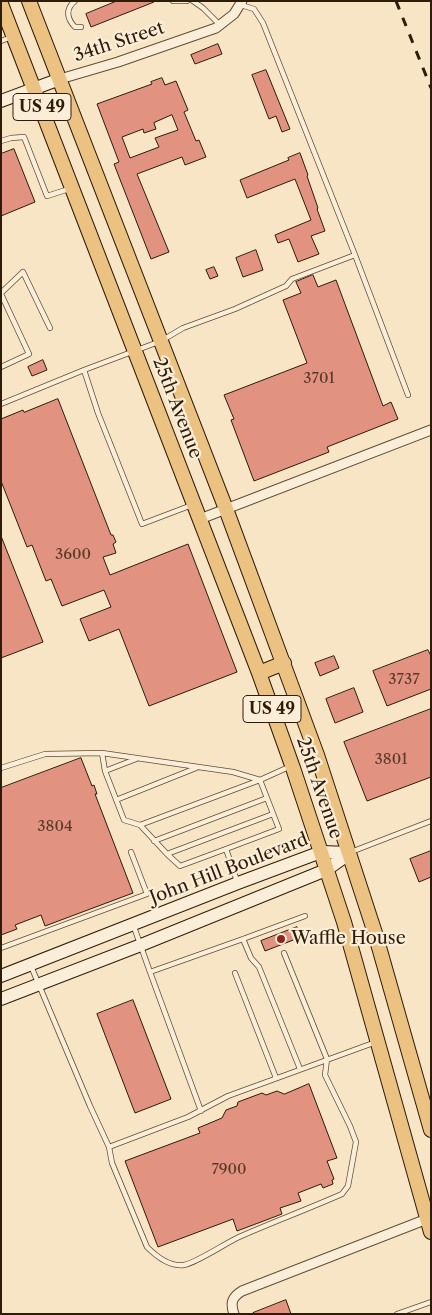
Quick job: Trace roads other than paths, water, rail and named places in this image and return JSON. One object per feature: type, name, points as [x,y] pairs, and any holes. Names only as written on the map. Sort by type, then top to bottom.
[{"type":"main road","name":"25th Avenue","points":[[30,1],[284,663],[350,853],[375,932],[431,1129]]},
{"type":"main road","name":"25th Avenue","points":[[1,4],[8,38],[35,89],[195,504],[292,766],[344,922],[429,1223]]},
{"type":"main road","points":[[259,673],[284,663]]},
{"type":"street","name":"34th Street","points":[[1,101],[60,79],[118,62],[220,25],[234,14],[242,3]]},
{"type":"street","points":[[200,519],[431,430]]},
{"type":"street","name":"John Hill Boulevard","points":[[1,976],[238,882],[321,852],[350,853]]},
{"type":"street","name":"John Hill Boulevard","points":[[1,999],[326,870],[350,853]]},
{"type":"street","points":[[234,1314],[231,1306],[233,1299],[242,1291],[429,1223]]},
{"type":"lane","points":[[76,1],[71,5],[68,18],[75,27],[81,27]]},
{"type":"lane","points":[[173,1],[187,1]]},
{"type":"lane","points":[[193,1],[220,25]]},
{"type":"lane","points":[[242,3],[254,9],[263,23],[408,395]]},
{"type":"lane","points":[[1,141],[24,136],[47,196],[73,188]]},
{"type":"lane","points":[[161,341],[183,328],[235,309],[286,286],[292,278],[355,255]]},
{"type":"lane","points":[[1,367],[30,354],[1,293],[23,272],[50,328]]},
{"type":"lane","name":"25th Avenue","points":[[135,350],[161,341]]},
{"type":"lane","points":[[1,404],[135,350]]},
{"type":"lane","points":[[84,370],[98,413],[142,524],[195,504]]},
{"type":"lane","points":[[1,768],[45,754],[102,754],[233,772],[260,780]]},
{"type":"lane","points":[[102,754],[105,771],[124,820],[140,825],[180,866],[279,829],[260,780]]},
{"type":"lane","points":[[105,771],[137,759]]},
{"type":"lane","points":[[140,825],[292,766]]},
{"type":"lane","points":[[116,800],[197,767]]},
{"type":"lane","points":[[154,841],[267,798]]},
{"type":"lane","points":[[167,854],[273,814]]},
{"type":"lane","points":[[350,853],[431,821]]},
{"type":"lane","points":[[226,849],[238,882]]},
{"type":"lane","points":[[1,948],[147,894],[131,852]]},
{"type":"lane","points":[[150,972],[305,916]]},
{"type":"lane","points":[[133,925],[201,1111]]},
{"type":"lane","points":[[244,939],[250,958],[259,967],[300,1069]]},
{"type":"lane","points":[[31,964],[90,1106],[110,1147],[112,1163],[147,1247],[162,1260],[172,1264],[183,1265],[242,1236],[342,1194],[348,1186],[356,1142],[326,1075],[327,1059],[284,953]]},
{"type":"lane","points":[[235,973],[276,1078]]},
{"type":"lane","points":[[110,1147],[201,1111],[228,1096],[378,1041]]},
{"type":"lane","points":[[397,1314],[431,1302]]},
{"type":"railway","points":[[396,1],[431,88]]},
{"type":"place","name":"Waffle House","points":[[281,939]]}]
